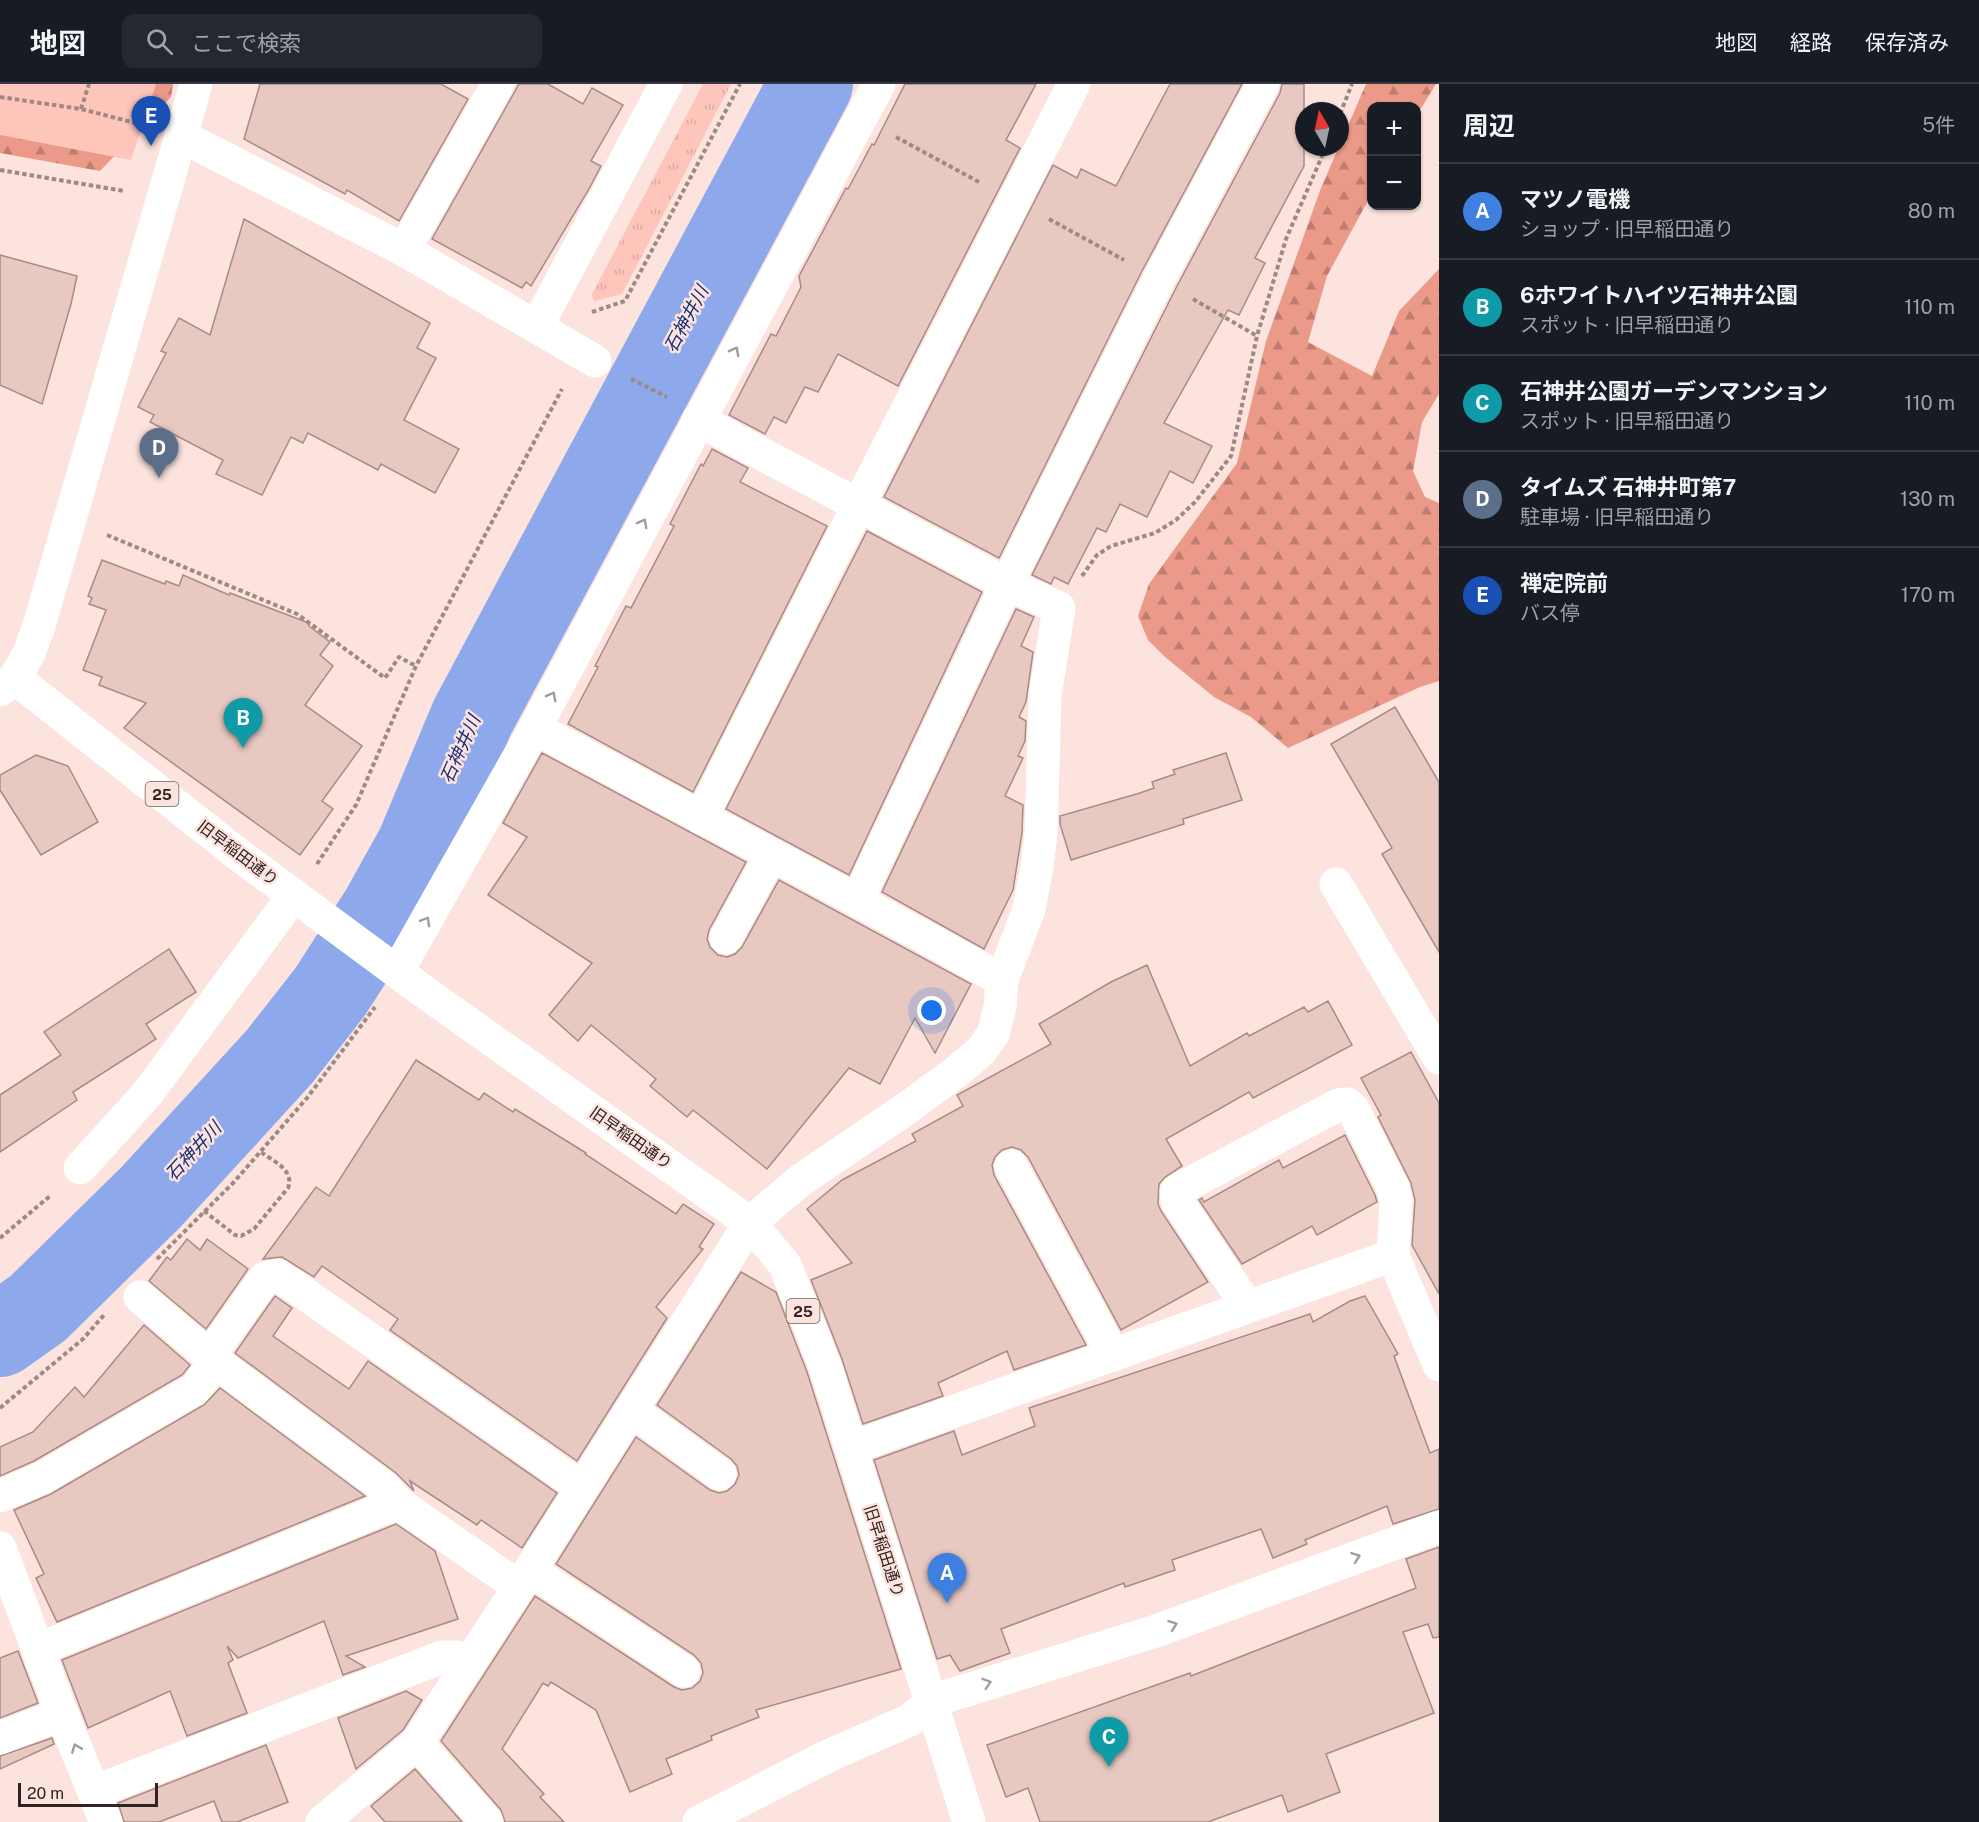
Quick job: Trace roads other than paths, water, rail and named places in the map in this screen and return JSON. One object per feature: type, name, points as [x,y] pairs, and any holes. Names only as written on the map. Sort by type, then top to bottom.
[{"type":"street","points":[[7,684],[29,653],[39,626],[196,84]]},
{"type":"street","points":[[404,250],[498,84]]},
{"type":"street","points":[[537,326],[666,84]]},
{"type":"street","points":[[392,968],[536,728],[698,420],[879,84]]},
{"type":"street","points":[[701,819],[858,504],[1074,84]]},
{"type":"street","points":[[858,899],[1007,584],[1159,279],[1263,84]]},
{"type":"street","points":[[181,136],[404,250],[588,356]]},
{"type":"street","points":[[322,1822],[417,1743],[525,1579],[581,1487],[750,1223],[801,1180],[908,1108],[981,1051],[993,1034],[1000,1007],[1002,980],[1029,909],[1041,834],[1045,696],[1059,608],[1007,584],[698,420]]},
{"type":"street","name":"旧早稲田通り","points":[[7,684],[392,968],[750,1223],[784,1265],[825,1366],[969,1822]]},
{"type":"street","points":[[536,728],[701,819],[858,899],[1002,980]]},
{"type":"street","points":[[726,938],[771,855]]},
{"type":"street","points":[[1336,884],[1439,1058]]},
{"type":"street","points":[[80,1168],[147,1094],[303,902]]},
{"type":"street","points":[[1247,1306],[1177,1201],[1176,1192],[1338,1105],[1347,1104],[1353,1109],[1393,1188],[1396,1211],[1393,1258],[1439,1365]]},
{"type":"street","points":[[1011,1166],[1113,1355]]},
{"type":"street","points":[[851,1448],[1247,1306],[1388,1257],[1393,1258]]},
{"type":"street","points":[[0,1496],[42,1478],[195,1389],[265,1278],[278,1275],[581,1487]]},
{"type":"street","points":[[140,1297],[213,1358],[385,1488],[398,1503],[684,1671]]},
{"type":"street","points":[[631,1410],[720,1474]]},
{"type":"street","points":[[39,1649],[398,1503]]},
{"type":"street","points":[[699,1822],[828,1756],[910,1720],[932,1701],[1159,1630],[1439,1527]]},
{"type":"street","points":[[0,1548],[62,1714],[106,1822]]},
{"type":"street","points":[[94,1792],[442,1657],[457,1657],[470,1662]]},
{"type":"street","points":[[0,1738],[62,1714]]},
{"type":"street","points":[[417,1743],[488,1822]]},
{"type":"waterway","name":"石神井川","points":[[0,1335],[38,1308],[151,1197],[280,1056],[330,992],[383,910],[418,847],[472,718],[811,84]]},
{"type":"place","name":"禅定院前","points":[[151,146]]},
{"type":"place","name":"タイムズ 石神井町第7","points":[[159,478]]},
{"type":"place","name":"6ホワイトハイツ石神井公園","points":[[243,748]]},
{"type":"place","name":"マツノ電機","points":[[947,1603]]},
{"type":"place","name":"石神井公園ガーデンマンション","points":[[1109,1767]]}]
